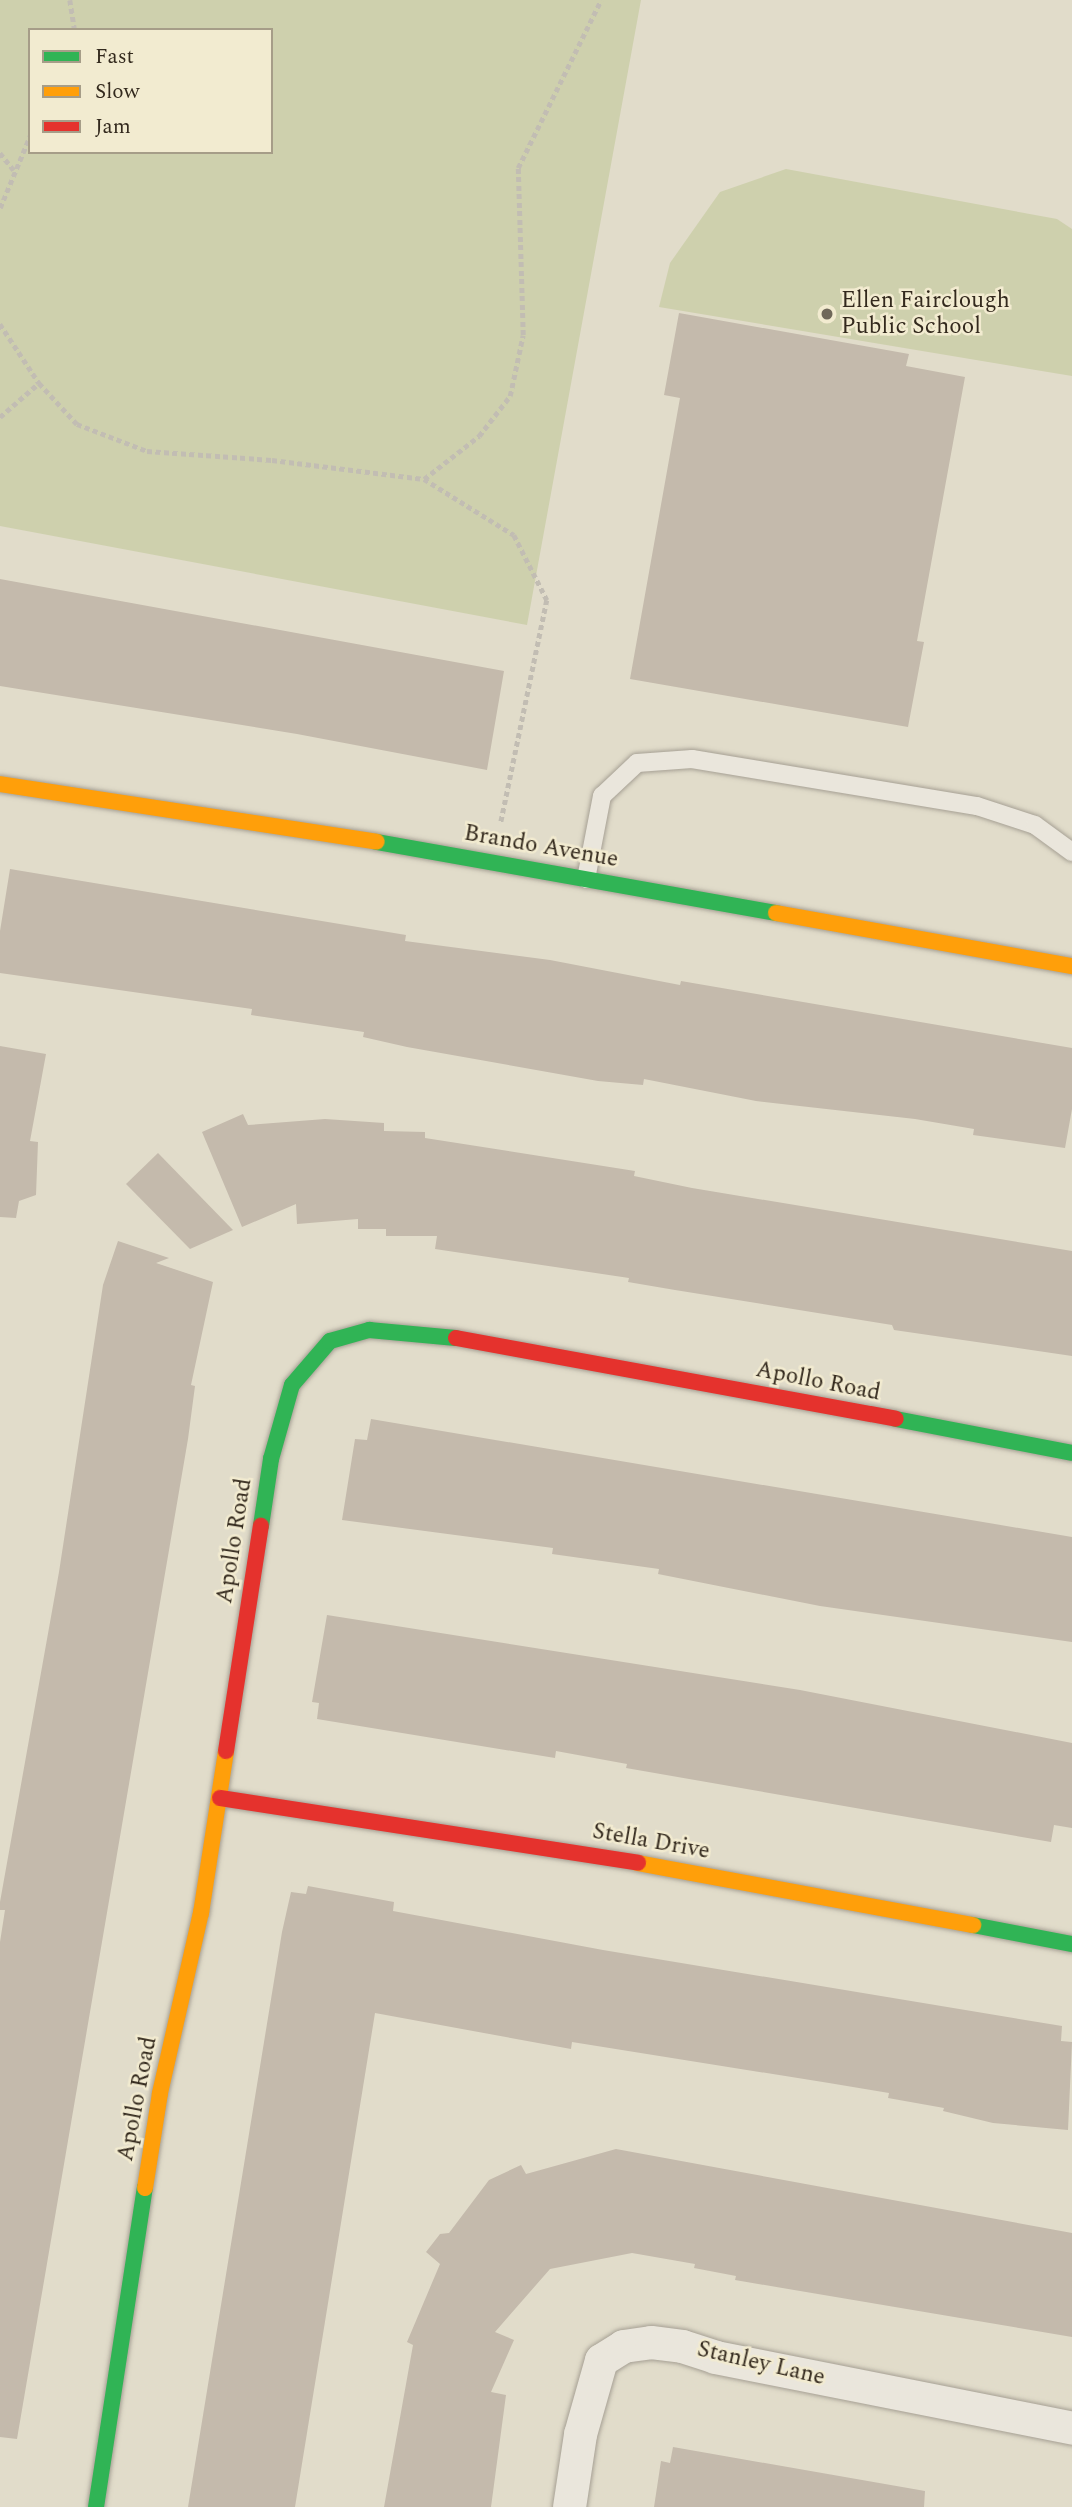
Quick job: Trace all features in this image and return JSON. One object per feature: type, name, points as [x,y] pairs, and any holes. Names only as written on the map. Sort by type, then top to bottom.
[{"type":"street","name":"Brando Avenue","points":[[0,783],[493,862],[1072,967]]},
{"type":"street","name":"Apollo Road","points":[[96,2507],[159,2093],[201,1913],[271,1459],[292,1385],[330,1341],[369,1329],[482,1340],[1072,1453]]},
{"type":"street","name":"Stella Drive","points":[[220,1798],[691,1871],[1072,1944]]},
{"type":"street","name":"Stanley Lane","points":[[569,2507],[580,2434],[601,2360],[623,2346],[651,2342],[682,2346],[715,2357],[1072,2428]]},
{"type":"lane","points":[[586,878],[602,796],[637,763],[692,759],[977,806],[1035,825],[1072,852]]},
{"type":"path","points":[[70,0],[75,28]]},
{"type":"path","points":[[424,479],[479,436],[510,396],[523,335],[518,168],[601,0]]},
{"type":"path","points":[[0,208],[28,140]]},
{"type":"path","points":[[0,153],[14,170]]},
{"type":"path","points":[[0,324],[39,383],[77,424],[147,451],[272,460],[424,479],[514,535],[547,600],[493,862]]},
{"type":"path","points":[[0,417],[39,383]]},
{"type":"green space","points":[[0,0],[641,0],[527,625],[0,526]]},
{"type":"green space","points":[[786,169],[1057,219],[1072,229],[1072,376],[659,307],[670,263],[720,192]]},
{"type":"building","points":[[679,313],[909,354],[906,366],[965,377],[917,641],[924,642],[908,727],[630,679],[680,398],[664,395]]},
{"type":"building","points":[[0,579],[504,671],[487,770],[297,734],[0,686]]},
{"type":"building","points":[[10,869],[406,935],[405,941],[550,960],[680,985],[681,981],[1072,1048],[1072,1109],[1065,1148],[973,1135],[974,1129],[915,1119],[756,1101],[644,1079],[643,1085],[598,1081],[407,1047],[363,1037],[364,1032],[251,1015],[252,1009],[0,973],[0,931]]},
{"type":"building","points":[[0,1046],[46,1054],[30,1141],[38,1142],[36,1195],[19,1201],[16,1218],[0,1217]]},
{"type":"building","points":[[243,1114],[248,1125],[325,1119],[384,1123],[384,1131],[425,1132],[425,1138],[635,1171],[634,1176],[692,1188],[1072,1251],[1072,1356],[894,1330],[892,1325],[628,1282],[629,1278],[435,1249],[437,1236],[386,1236],[386,1229],[358,1229],[358,1219],[297,1224],[296,1204],[242,1227],[202,1132]]},
{"type":"building","points":[[158,1153],[233,1230],[190,1249],[126,1184]]},
{"type":"building","points":[[118,1241],[169,1258],[156,1263],[213,1282],[191,1385],[195,1386],[188,1439],[17,2439],[0,2437],[0,1942],[5,1910],[0,1910],[0,1902],[59,1572],[103,1285]]},
{"type":"building","points":[[371,1419],[1072,1537],[1072,1642],[820,1606],[658,1574],[659,1569],[552,1554],[553,1548],[342,1520],[355,1439],[367,1440]]},
{"type":"building","points":[[327,1615],[800,1690],[1072,1743],[1072,1828],[1054,1825],[1051,1842],[626,1768],[627,1764],[556,1751],[555,1758],[317,1719],[319,1703],[312,1702]]},
{"type":"building","points":[[308,1886],[394,1902],[393,1911],[603,1950],[1062,2026],[1061,2041],[1072,2042],[1068,2130],[993,2123],[943,2111],[944,2108],[888,2098],[889,2093],[572,2042],[571,2049],[375,2013],[295,2507],[188,2507],[282,1932],[291,1892],[306,1894]]},
{"type":"building","points":[[616,2149],[1072,2233],[1072,2337],[735,2280],[736,2276],[694,2268],[695,2264],[632,2253],[550,2269],[495,2332],[514,2340],[491,2392],[506,2395],[491,2507],[384,2507],[413,2345],[407,2342],[440,2264],[426,2252],[440,2234],[449,2233],[489,2180],[521,2165],[526,2174]]},
{"type":"building","points":[[673,2447],[925,2491],[924,2507],[654,2507],[661,2461],[670,2463]]},
{"type":"traffic: fast","points":[[377,842],[776,913]]},
{"type":"traffic: fast","points":[[261,1526],[271,1459],[292,1385],[330,1341],[369,1330],[456,1338]]},
{"type":"traffic: fast","points":[[896,1419],[1072,1453]]},
{"type":"traffic: fast","points":[[973,1925],[1072,1944]]},
{"type":"traffic: fast","points":[[96,2507],[145,2188]]},
{"type":"traffic: slow","points":[[0,784],[377,842]]},
{"type":"traffic: slow","points":[[776,913],[1072,966]]},
{"type":"traffic: slow","points":[[145,2188],[160,2093],[201,1913],[226,1751]]},
{"type":"traffic: slow","points":[[638,1863],[973,1925]]},
{"type":"traffic: jam","points":[[456,1338],[896,1419]]},
{"type":"traffic: jam","points":[[226,1751],[261,1526]]},
{"type":"traffic: jam","points":[[220,1798],[638,1863]]},
{"type":"place","name":"Ellen Fairclough Public School","points":[[827,314]]}]
